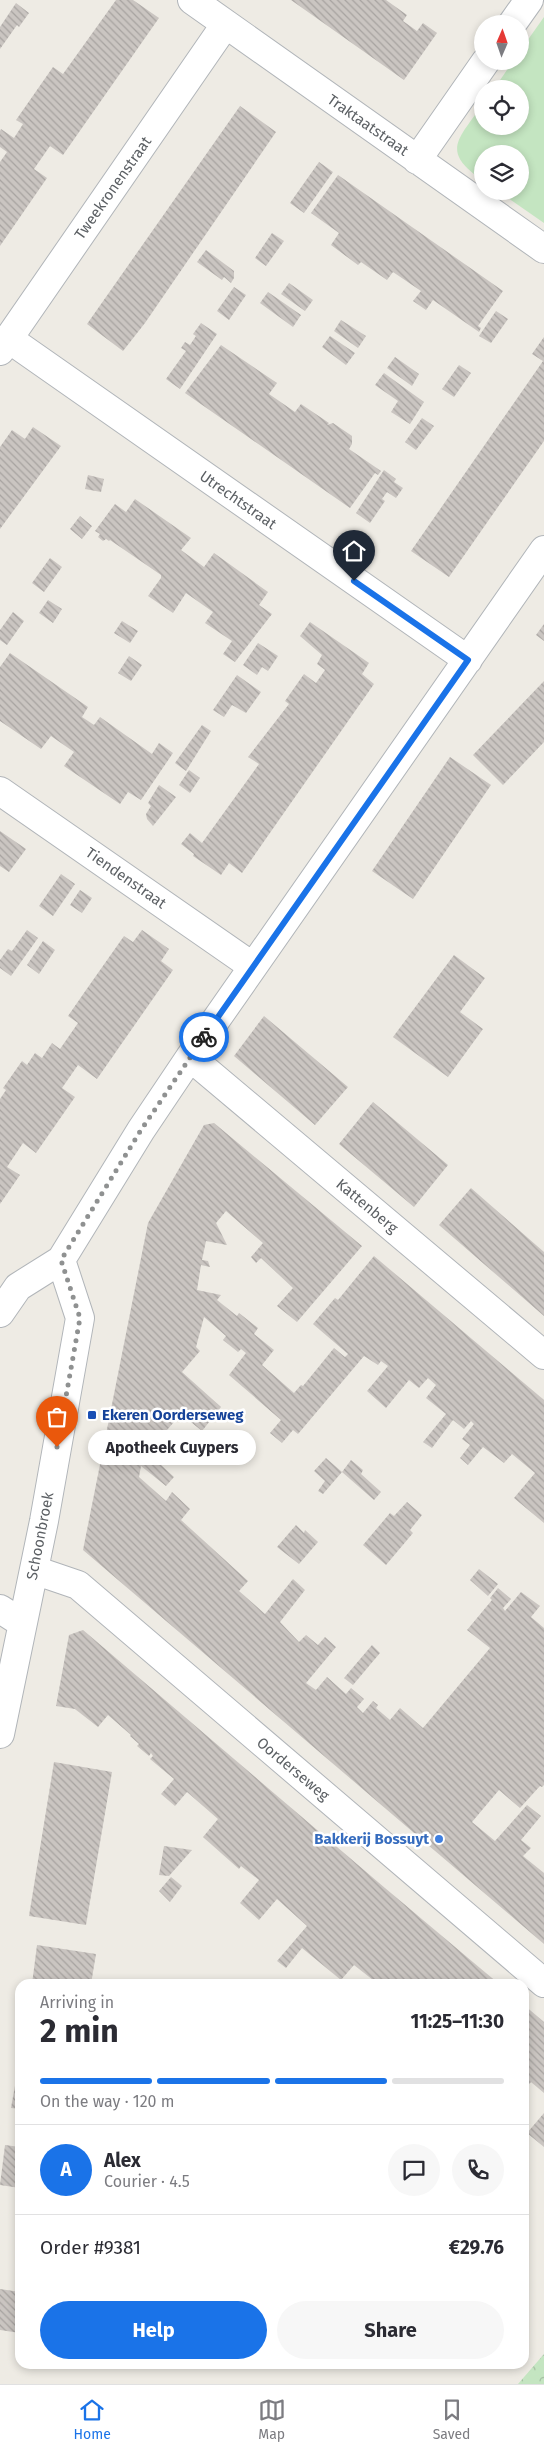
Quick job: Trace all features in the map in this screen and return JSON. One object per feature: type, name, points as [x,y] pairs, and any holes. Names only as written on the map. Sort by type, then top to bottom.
[{"type":"street","name":"Traktaatstraat","points":[[192,0],[544,249]]},
{"type":"street","points":[[519,15],[530,0]]},
{"type":"street","name":"Tweekronenstraat","points":[[4,345],[225,25]]},
{"type":"street","points":[[418,160],[480,70]]},
{"type":"street","name":"Utrechtstraat","points":[[4,345],[468,660]]},
{"type":"street","points":[[0,1314],[18,1287],[61,1260],[141,1130],[190,1057],[544,550]]},
{"type":"street","name":"Tiendenstraat","points":[[0,790],[252,966]]},
{"type":"street","name":"Kattenberg","points":[[190,1057],[544,1355]]},
{"type":"street","name":"Schoonbroek","points":[[0,1734],[11,1616],[34,1570],[80,1318],[61,1260]]},
{"type":"street","name":"Oorderseweg","points":[[34,1570],[78,1585],[544,1983]]},
{"type":"green space","points":[[544,17],[544,223],[511,200],[529,200],[529,145],[474,145],[474,174],[461,161],[457,152],[461,136],[474,116],[474,135],[529,135],[529,80],[500,80],[507,70],[529,70],[529,38]]},
{"type":"green space","points":[[544,2354],[544,2384],[518,2384]]},
{"type":"building","points":[[116,0],[133,0],[159,18],[63,155],[50,146],[34,169],[47,178],[0,246],[0,162],[7,152],[0,147],[0,131],[1,129],[14,138],[23,124],[16,120],[53,67],[63,74]]},
{"type":"building","points":[[291,0],[386,0],[407,15],[403,21],[417,31],[423,23],[437,33],[404,80]]},
{"type":"building","points":[[16,3],[29,13],[19,27],[17,25],[0,49],[0,27]]},
{"type":"building","points":[[240,106],[276,132],[145,323],[123,351],[87,324]]},
{"type":"building","points":[[319,162],[333,172],[304,213],[290,203]]},
{"type":"building","points":[[338,175],[503,291],[478,326],[481,328],[479,332],[433,300],[426,310],[413,301],[421,291],[393,272],[387,280],[361,262],[358,265],[331,245],[339,233],[311,213]]},
{"type":"building","points":[[272,233],[284,241],[266,266],[255,258]]},
{"type":"building","points":[[206,250],[234,271],[234,278],[231,283],[224,277],[222,280],[197,262]]},
{"type":"building","points":[[289,283],[313,300],[305,311],[281,294]]},
{"type":"building","points":[[234,287],[246,295],[229,320],[217,311]]},
{"type":"building","points":[[268,292],[301,315],[293,327],[260,303]]},
{"type":"building","points":[[496,311],[508,319],[491,343],[479,336]]},
{"type":"building","points":[[341,320],[366,336],[358,348],[334,331]]},
{"type":"building","points":[[201,323],[217,334],[180,389],[166,379],[186,351],[181,348],[185,342],[190,345],[196,336],[193,334]]},
{"type":"building","points":[[330,336],[355,353],[346,365],[322,347]]},
{"type":"building","points":[[544,337],[544,441],[449,577],[411,551],[543,361],[532,354]]},
{"type":"building","points":[[221,345],[277,383],[269,394],[295,412],[301,404],[329,423],[327,425],[333,423],[352,436],[352,444],[349,449],[381,471],[378,475],[375,473],[350,508],[185,393]]},
{"type":"building","points":[[395,357],[419,374],[412,386],[387,368]]},
{"type":"building","points":[[459,365],[471,373],[454,397],[442,389]]},
{"type":"building","points":[[384,373],[424,402],[410,424],[391,412],[398,401],[375,385]]},
{"type":"building","points":[[422,418],[434,426],[416,450],[405,442]]},
{"type":"building","points":[[33,427],[61,446],[0,529],[0,447],[12,430],[25,439]]},
{"type":"building","points":[[384,470],[396,479],[394,482],[403,488],[396,498],[387,492],[382,499],[385,501],[370,523],[356,513]]},
{"type":"building","points":[[88,475],[104,479],[101,492],[85,489]]},
{"type":"building","points":[[135,499],[191,538],[181,550],[204,567],[214,553],[268,592],[259,605],[272,614],[235,662],[223,654],[232,641],[205,623],[213,612],[186,593],[173,613],[148,596],[161,578],[161,575],[110,540],[106,539],[103,541],[98,537],[100,534],[95,531],[115,504],[126,512]]},
{"type":"building","points":[[80,516],[92,526],[82,539],[70,529]]},
{"type":"building","points":[[50,558],[62,567],[44,592],[32,583]]},
{"type":"building","points":[[48,600],[62,609],[53,623],[39,613]]},
{"type":"building","points":[[13,612],[24,621],[7,645],[0,640],[0,630]]},
{"type":"building","points":[[122,621],[138,631],[130,643],[114,633]]},
{"type":"building","points":[[310,622],[369,663],[362,674],[374,684],[242,873],[229,863],[221,875],[193,856],[194,854],[181,844],[190,833],[202,843],[259,764],[248,757],[289,704],[285,701],[304,674],[316,683],[325,670],[317,664],[322,655],[300,636]]},
{"type":"building","points":[[544,624],[544,641],[536,635]]},
{"type":"building","points":[[258,643],[278,656],[268,671],[262,667],[257,675],[243,665]]},
{"type":"building","points":[[10,653],[88,707],[82,717],[94,725],[100,717],[152,754],[159,743],[173,753],[141,800],[128,792],[120,804],[64,766],[74,752],[51,736],[41,749],[0,721],[0,667]]},
{"type":"building","points":[[129,656],[142,665],[131,681],[118,673]]},
{"type":"building","points":[[237,675],[261,692],[246,713],[232,705],[224,717],[213,710]]},
{"type":"building","points":[[544,681],[544,742],[503,785],[473,755]]},
{"type":"building","points":[[202,725],[211,731],[186,771],[175,763]]},
{"type":"building","points":[[450,757],[491,785],[413,899],[372,871]]},
{"type":"building","points":[[189,770],[200,778],[190,793],[179,785]]},
{"type":"building","points":[[159,785],[176,797],[153,826],[147,819],[146,814],[151,806],[148,803]]},
{"type":"building","points":[[0,831],[26,849],[9,872],[0,866]]},
{"type":"building","points":[[61,874],[75,884],[53,916],[39,906]]},
{"type":"building","points":[[80,890],[92,898],[82,913],[70,905]]},
{"type":"building","points":[[27,930],[38,938],[11,976],[0,968],[0,960],[8,949],[12,951]]},
{"type":"building","points":[[142,930],[169,949],[161,961],[173,970],[97,1079],[78,1065],[62,1088],[75,1097],[36,1153],[23,1143],[7,1167],[20,1175],[0,1204],[0,1099],[6,1090],[3,1088],[22,1061],[27,1065],[35,1053],[42,1058],[52,1043],[60,1049],[78,1023],[68,1016],[124,936],[133,942]]},
{"type":"building","points":[[43,941],[55,950],[39,974],[27,965]]},
{"type":"building","points":[[454,955],[485,978],[460,1012],[483,1029],[448,1077],[393,1037]]},
{"type":"building","points":[[264,1016],[348,1087],[315,1125],[234,1056]]},
{"type":"building","points":[[373,1102],[448,1165],[414,1207],[339,1144]]},
{"type":"building","points":[[214,1123],[362,1246],[297,1322],[277,1306],[293,1288],[261,1258],[256,1263],[251,1257],[263,1243],[226,1211],[216,1223],[227,1245],[206,1241],[202,1260],[208,1261],[210,1267],[201,1265],[197,1290],[221,1295],[217,1300],[237,1316],[239,1313],[258,1328],[254,1334],[274,1350],[262,1365],[294,1393],[301,1385],[303,1386],[334,1348],[345,1357],[348,1354],[313,1324],[335,1298],[338,1300],[374,1256],[544,1400],[544,1523],[514,1498],[535,1473],[512,1454],[504,1463],[483,1447],[468,1465],[460,1458],[470,1445],[462,1439],[474,1424],[471,1421],[464,1429],[453,1420],[432,1448],[423,1442],[446,1414],[426,1398],[436,1385],[428,1378],[419,1388],[409,1380],[386,1408],[367,1391],[388,1366],[381,1361],[378,1365],[364,1356],[298,1434],[293,1430],[282,1443],[270,1433],[281,1420],[229,1375],[246,1353],[241,1349],[238,1352],[223,1340],[226,1336],[204,1317],[196,1347],[200,1351],[182,1372],[221,1407],[202,1431],[181,1414],[167,1430],[179,1440],[160,1464],[174,1477],[166,1486],[141,1466],[139,1477],[166,1501],[172,1492],[190,1509],[181,1520],[248,1581],[239,1591],[265,1614],[293,1579],[305,1590],[280,1622],[299,1642],[306,1635],[318,1645],[325,1637],[336,1647],[306,1683],[316,1690],[327,1677],[346,1694],[351,1688],[364,1699],[357,1707],[363,1713],[373,1701],[378,1705],[376,1708],[390,1720],[400,1708],[423,1728],[490,1648],[467,1630],[492,1600],[490,1598],[498,1588],[511,1599],[503,1608],[505,1611],[521,1592],[540,1606],[531,1617],[544,1628],[544,1785],[540,1786],[520,1808],[499,1790],[472,1822],[495,1841],[527,1805],[541,1816],[521,1840],[531,1848],[523,1856],[544,1873],[544,1944],[83,1550],[148,1223],[204,1125]]},
{"type":"building","points":[[471,1188],[544,1252],[544,1316],[439,1225]]},
{"type":"building","points":[[326,1458],[342,1472],[323,1494],[318,1491],[325,1481],[314,1471]]},
{"type":"building","points":[[351,1460],[363,1470],[361,1474],[381,1492],[374,1500],[342,1472]]},
{"type":"building","points":[[407,1502],[422,1515],[410,1530],[413,1533],[386,1565],[363,1545],[390,1513],[394,1516]]},
{"type":"building","points":[[296,1525],[304,1533],[305,1530],[318,1542],[299,1564],[277,1547]]},
{"type":"building","points":[[479,1569],[498,1584],[488,1596],[470,1580]]},
{"type":"building","points":[[83,1630],[493,1979],[372,1979],[354,1965],[340,1979],[302,1948],[286,1968],[277,1961],[307,1926],[277,1899],[259,1920],[240,1903],[259,1880],[241,1866],[239,1869],[203,1837],[218,1819],[187,1792],[175,1806],[161,1794],[174,1779],[150,1759],[153,1756],[151,1753],[149,1756],[137,1746],[139,1744],[131,1735],[108,1715],[98,1727],[75,1709],[56,1706],[69,1635]]},
{"type":"building","points":[[372,1645],[380,1653],[353,1685],[344,1678]]},
{"type":"building","points":[[54,1762],[112,1772],[86,1925],[29,1916]]},
{"type":"building","points":[[164,1846],[192,1850],[169,1876],[159,1875]]},
{"type":"building","points":[[171,1877],[182,1886],[170,1902],[159,1891]]},
{"type":"building","points":[[37,1945],[96,1954],[92,1979],[33,1979]]},
{"type":"building","points":[[529,2009],[544,2022],[544,2093],[531,2082],[529,2084]]},
{"type":"building","points":[[15,2086],[15,2108],[11,2108]]},
{"type":"building","points":[[544,2113],[544,2147],[529,2135],[529,2131]]},
{"type":"building","points":[[5,2145],[15,2146],[15,2187],[0,2185]]},
{"type":"building","points":[[0,2289],[15,2291],[15,2332],[0,2330]]},
{"type":"way so far","points":[[57,1447],[80,1318],[61,1260],[141,1130],[204,1037]]},
{"type":"place","name":"Ekeren Oorderseweg","points":[[92,1415]]},
{"type":"place","name":"Apotheek Cuypers","points":[[57,1447]]},
{"type":"place","name":"Bakkerij Bossuyt","points":[[439,1839]]},
{"type":"route","points":[[204,1037],[468,660],[354,581]]}]
